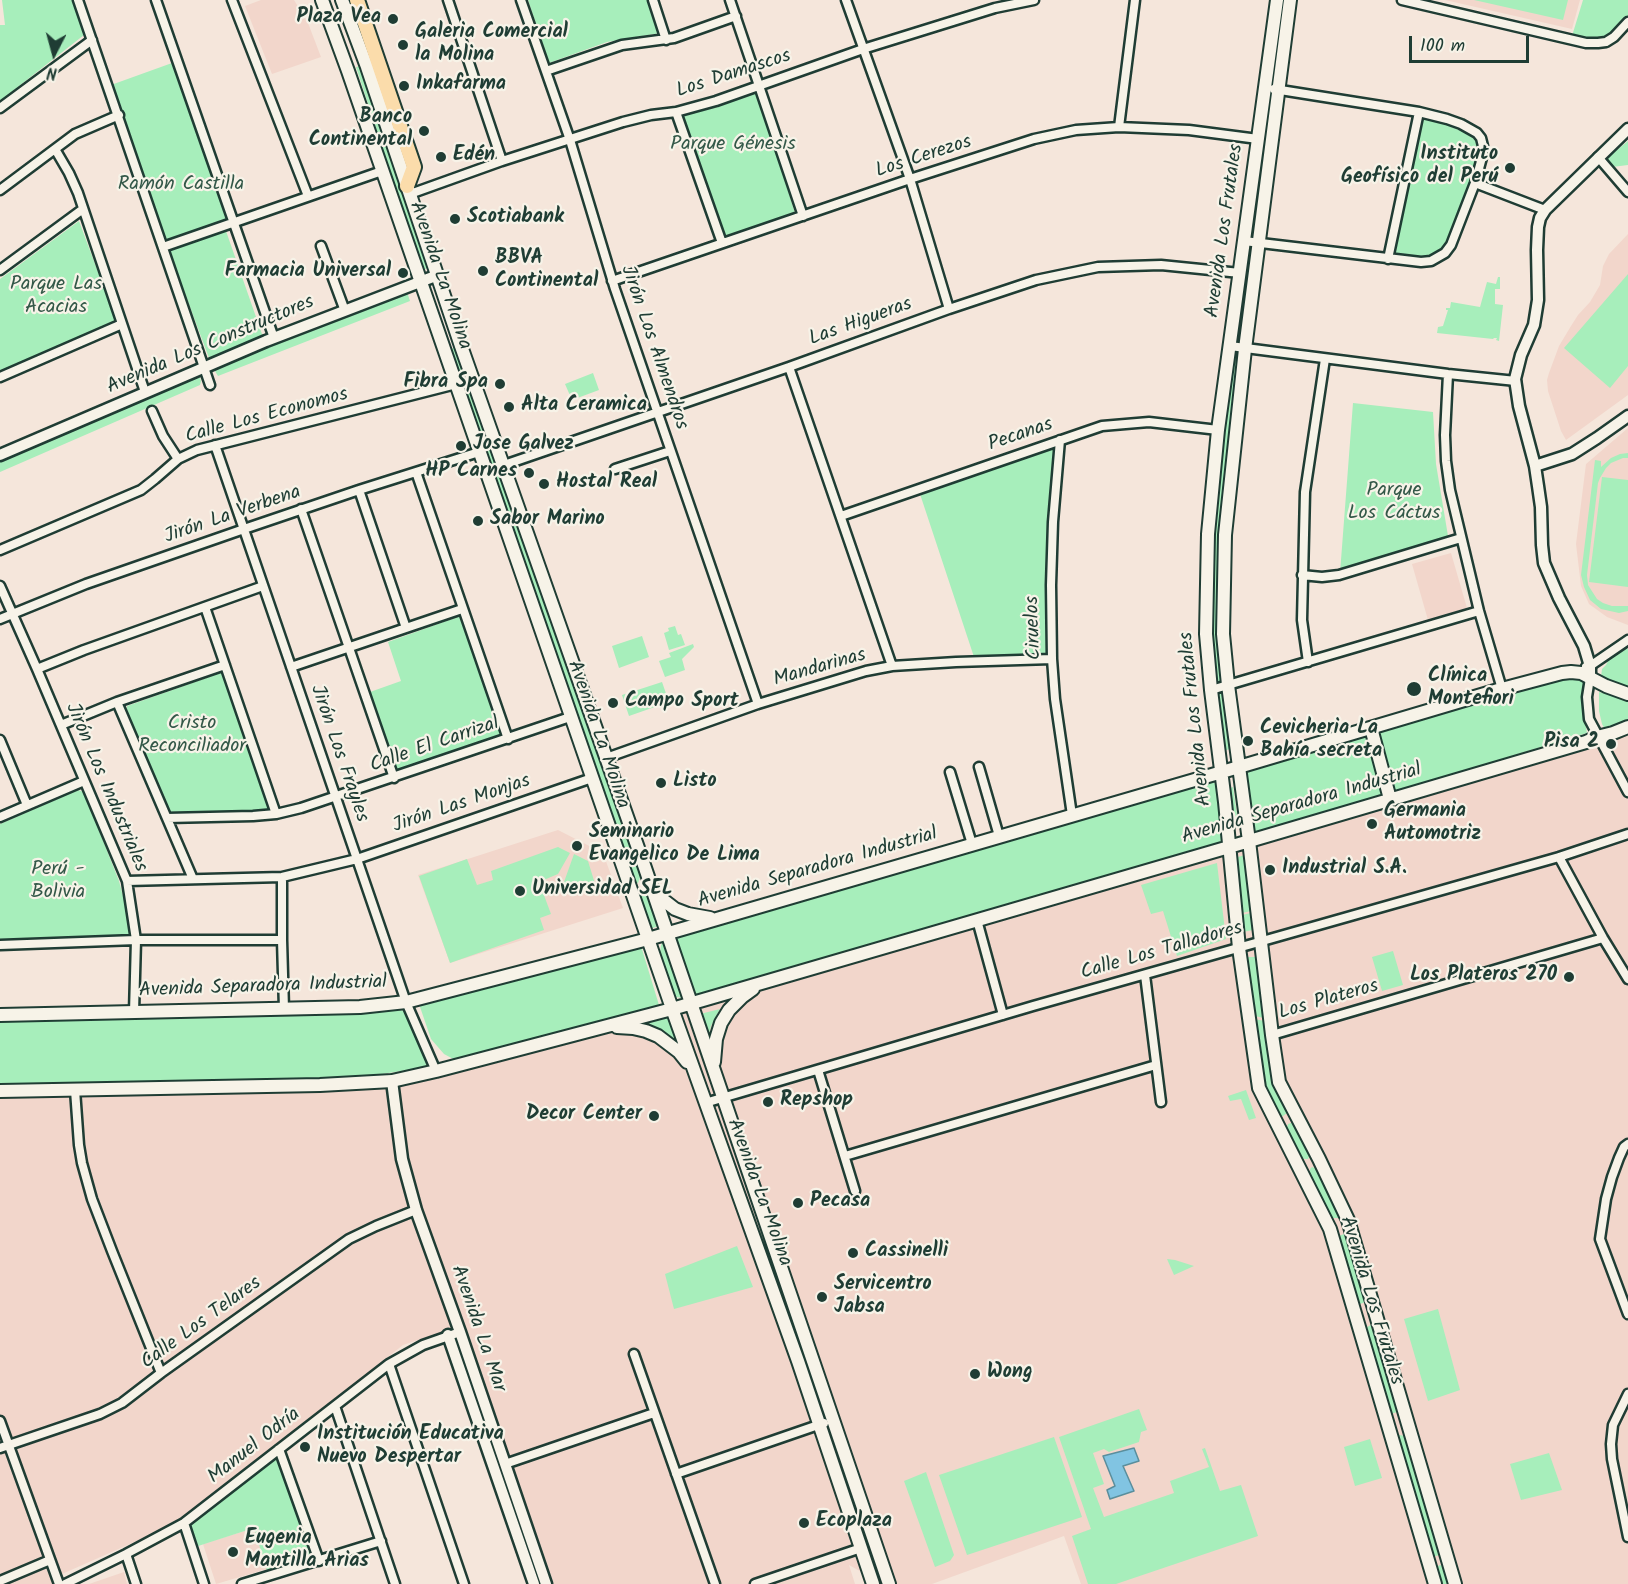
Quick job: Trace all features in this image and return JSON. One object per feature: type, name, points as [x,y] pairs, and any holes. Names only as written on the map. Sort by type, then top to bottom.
[{"type":"main road","name":"Avenida La Molina","points":[[322,0],[672,1009],[820,1425],[873,1584]]},
{"type":"main road","name":"Avenida La Molina","points":[[342,0],[715,1072],[889,1584]]},
{"type":"main road","points":[[352,30],[356,0]]},
{"type":"main road","points":[[356,0],[414,167],[409,190]]},
{"type":"main road","name":"Avenida Los Frutales","points":[[1277,0],[1258,243],[1225,535],[1223,634],[1228,685],[1279,1082],[1348,1220],[1455,1584]]},
{"type":"main road","name":"Avenida Los Frutales","points":[[1290,0],[1258,139],[1218,430],[1208,534],[1206,634],[1211,690],[1222,772],[1239,948],[1259,1088],[1330,1229],[1434,1584]]},
{"type":"main road","points":[[348,71],[351,76],[360,78],[367,72],[367,67]]},
{"type":"main road","points":[[445,352],[445,348],[452,342],[457,342],[461,346]]},
{"type":"main road","name":"Avenida Separadora Industrial","points":[[0,1015],[360,1007],[405,1002],[667,934],[1502,689],[1571,672],[1590,672],[1606,686],[1628,694]]},
{"type":"main road","points":[[1371,728],[1390,800]]},
{"type":"main road","name":"Avenida Separadora Industrial","points":[[0,1090],[320,1085],[392,1081],[691,1004],[1249,842],[1628,728]]},
{"type":"main road","points":[[622,864],[636,888],[640,888],[646,875]]},
{"type":"main road","points":[[652,891],[675,909],[702,918],[717,918]]},
{"type":"main road","points":[[715,1072],[713,1055],[716,1039],[721,1023],[729,1010],[756,987],[773,979]]},
{"type":"main road","points":[[601,1028],[633,1028],[658,1036],[679,1052],[696,1076]]},
{"type":"main road","points":[[746,1216],[762,1211]]},
{"type":"main road","points":[[790,1341],[805,1336]]},
{"type":"street","points":[[78,0],[210,385]]},
{"type":"street","points":[[156,0],[274,338]]},
{"type":"street","points":[[232,0],[308,196]]},
{"type":"street","points":[[448,0],[502,161]]},
{"type":"street","name":"Jirón Los Almendros","points":[[521,0],[570,140],[612,281],[758,704]]},
{"type":"street","points":[[653,0],[666,40]]},
{"type":"street","points":[[730,0],[803,216]]},
{"type":"street","points":[[846,0],[910,179],[949,309]]},
{"type":"street","name":"Los Damascos","points":[[409,190],[623,122],[676,112],[716,101],[863,49],[995,8],[1034,0]]},
{"type":"street","points":[[1119,127],[1135,0]]},
{"type":"street","points":[[1402,0],[1586,43],[1606,42],[1628,22]]},
{"type":"street","points":[[546,71],[622,45],[666,40],[736,16]]},
{"type":"street","points":[[0,108],[92,40]]},
{"type":"street","points":[[1244,242],[1388,259],[1431,261],[1445,253],[1451,245],[1475,183],[1483,153],[1481,138],[1477,133],[1461,124],[1419,112],[1271,89]]},
{"type":"street","points":[[676,112],[722,243]]},
{"type":"street","points":[[1388,259],[1419,112]]},
{"type":"street","points":[[0,190],[82,130],[119,115]]},
{"type":"street","name":"Los Cerezos","points":[[612,281],[1034,139],[1076,130],[1119,127],[1189,130],[1258,139]]},
{"type":"street","points":[[1628,129],[1545,210],[1538,226],[1538,300],[1534,325],[1521,355],[1516,381],[1523,425],[1535,466],[1541,507],[1544,563],[1584,646],[1590,672],[1587,707],[1589,719],[1628,792]]},
{"type":"street","points":[[55,149],[69,173],[83,209],[145,392]]},
{"type":"street","points":[[1598,158],[1628,192]]},
{"type":"street","points":[[162,247],[381,171]]},
{"type":"street","points":[[1475,183],[1545,210]]},
{"type":"street","points":[[0,270],[83,209]]},
{"type":"street","points":[[321,246],[345,310]]},
{"type":"street","name":"Las Higueras","points":[[504,465],[1036,280],[1098,267],[1161,266],[1240,273]]},
{"type":"street","name":"Avenida Los Constructores","points":[[0,455],[274,338],[438,275]]},
{"type":"street","points":[[427,300],[444,294]]},
{"type":"street","points":[[0,377],[122,324]]},
{"type":"street","points":[[1230,346],[1516,381]]},
{"type":"street","points":[[1308,662],[1302,620],[1305,492],[1324,359]]},
{"type":"street","points":[[789,367],[892,666]]},
{"type":"street","points":[[1448,374],[1446,461],[1461,538],[1502,689]]},
{"type":"street","name":"Calle Los Economos","points":[[0,550],[141,490],[178,459],[197,450],[456,384]]},
{"type":"street","points":[[152,411],[163,436],[178,459]]},
{"type":"street","points":[[1535,466],[1572,454],[1628,416]]},
{"type":"street","name":"Pecanas","points":[[841,516],[1101,426],[1149,422],[1218,430]]},
{"type":"street","name":"Ciruelos","points":[[1060,440],[1052,554],[1052,659],[1072,815]]},
{"type":"street","name":"Jirón Los Frayles","points":[[215,445],[405,1002],[436,1071]]},
{"type":"street","points":[[615,469],[670,451]]},
{"type":"street","name":"Jirón La Verbena","points":[[0,619],[86,584],[301,509],[480,452]]},
{"type":"street","points":[[416,472],[508,739]]},
{"type":"street","points":[[359,490],[406,628]]},
{"type":"street","points":[[301,509],[394,778]]},
{"type":"street","points":[[1302,575],[1322,577],[1339,575],[1461,538]]},
{"type":"street","name":"Jirón Los Industriales","points":[[0,586],[127,881],[136,940],[134,1012]]},
{"type":"street","points":[[37,669],[263,586]]},
{"type":"street","points":[[205,607],[276,814]]},
{"type":"street","points":[[291,667],[462,609]]},
{"type":"street","points":[[1211,690],[1479,611]]},
{"type":"street","points":[[1590,672],[1628,640]]},
{"type":"street","name":"Mandarinas","points":[[606,758],[758,704],[866,671],[892,666],[1052,659]]},
{"type":"street","points":[[61,725],[117,702],[225,665]]},
{"type":"street","points":[[117,702],[193,879]]},
{"type":"street","name":"Calle El Carrizal","points":[[167,818],[253,816],[276,814],[301,808],[570,717]]},
{"type":"street","points":[[0,740],[2,751],[27,805]]},
{"type":"street","points":[[979,767],[999,837]]},
{"type":"street","points":[[950,772],[972,844]]},
{"type":"street","name":"Jirón Las Monjas","points":[[127,881],[282,877],[357,859],[592,778]]},
{"type":"street","points":[[0,817],[84,781]]},
{"type":"street","name":"Calle Los Talladores","points":[[705,1103],[1003,1015],[1559,857],[1628,834]]},
{"type":"street","points":[[1559,857],[1628,979]]},
{"type":"street","points":[[282,877],[284,1009]]},
{"type":"street","points":[[977,920],[1003,1015]]},
{"type":"street","name":"Los Plateros","points":[[1272,1035],[1603,938]]},
{"type":"street","points":[[0,945],[136,940],[282,940]]},
{"type":"street","points":[[1144,975],[1161,1102]]},
{"type":"street","points":[[844,1156],[1156,1065]]},
{"type":"street","points":[[818,1070],[855,1191]]},
{"type":"street","name":"Avenida La Mar","points":[[392,1081],[402,1159],[416,1210],[546,1584]]},
{"type":"street","points":[[75,1090],[79,1145],[92,1199],[161,1373]]},
{"type":"street","points":[[1628,1144],[1618,1158],[1600,1229],[1600,1239],[1628,1314]]},
{"type":"street","name":"Calle Los Telares","points":[[5,1447],[100,1414],[122,1403],[349,1239],[416,1210]]},
{"type":"street","name":"Manuel Odría","points":[[65,1584],[184,1523],[389,1364],[412,1349],[460,1332]]},
{"type":"street","name":"Avenida La Mar","points":[[448,1335],[534,1584]]},
{"type":"street","points":[[633,1354],[715,1584]]},
{"type":"street","points":[[389,1364],[464,1584]]},
{"type":"street","points":[[1628,1394],[1613,1425],[1611,1444],[1628,1537]]},
{"type":"street","points":[[335,1406],[395,1584]]},
{"type":"street","points":[[505,1464],[654,1413]]},
{"type":"street","points":[[676,1474],[833,1420]]},
{"type":"street","points":[[0,1421],[5,1447],[59,1584]]},
{"type":"street","points":[[279,1449],[319,1561]]},
{"type":"street","points":[[184,1523],[204,1584]]},
{"type":"street","points":[[242,1584],[381,1541]]},
{"type":"street","points":[[755,1584],[861,1548]]},
{"type":"street","points":[[126,1554],[136,1584]]},
{"type":"street","points":[[0,1581],[50,1560]]},
{"type":"shaded area","points":[[261,0],[294,0],[308,23],[321,57],[272,74],[245,6]]},
{"type":"shaded area","points":[[1445,0],[1580,0],[1572,29]]},
{"type":"shaded area","points":[[1628,234],[1628,395],[1566,440],[1548,391],[1549,373],[1559,346],[1600,285],[1603,266],[1609,254]]},
{"type":"shaded area","points":[[1628,428],[1628,625],[1607,617],[1589,604],[1581,586],[1576,544],[1586,464]]},
{"type":"shaded area","points":[[1451,553],[1467,608],[1428,620],[1412,564]]},
{"type":"shaded area","points":[[1628,732],[1628,1584],[1081,1584],[1064,1536],[932,1584],[883,1584],[849,1565],[855,1584],[554,1584],[463,1325],[403,1345],[184,1520],[53,1578],[55,1584],[0,1584],[0,1095],[398,1084]]},
{"type":"shaded area","name":"Universidad SEL","points":[[558,830],[603,853],[623,908],[450,963],[418,875]]},
{"type":"shaded area","name":"Eugenia Mantilla Arias","points":[[254,1528],[267,1569],[216,1584],[203,1544]]},
{"type":"shaded area","points":[[124,1572],[127,1584],[89,1584]]},
{"type":"green space","points":[[2,0],[76,0],[85,31],[84,35],[0,101],[0,25],[5,25]]},
{"type":"green space","points":[[528,0],[649,0],[660,33],[607,42],[549,63]]},
{"type":"green space","points":[[1474,0],[1568,0],[1563,20]]},
{"type":"green space","points":[[1583,0],[1628,0],[1628,18],[1612,34],[1598,40],[1585,40],[1572,36]]},
{"type":"green space","name":"Ramón Castilla","points":[[172,63],[227,219],[165,241],[111,85]]},
{"type":"green space","points":[[361,66],[428,268],[422,270],[356,67]]},
{"type":"green space","points":[[1268,91],[1273,93],[1254,237],[1250,239]]},
{"type":"green space","name":"Parque Génesis","points":[[753,92],[758,95],[795,213],[724,238],[682,118],[684,113],[717,106]]},
{"type":"green space","points":[[1421,119],[1438,121],[1466,131],[1477,139],[1480,157],[1468,195],[1444,251],[1430,256],[1395,256]]},
{"type":"green space","points":[[1628,141],[1628,165],[1612,167],[1608,163],[1608,157]]},
{"type":"green space","name":"Parque Las Acacias","points":[[79,221],[117,323],[0,373],[0,279]]},
{"type":"green space","name":"Ramón Castilla","points":[[226,231],[263,337],[209,358],[169,251]]},
{"type":"green space","points":[[1246,252],[1251,255],[1250,274],[1242,340],[1237,342],[1234,340]]},
{"type":"green space","points":[[1628,274],[1628,366],[1610,388],[1564,348]]},
{"type":"green space","points":[[1500,277],[1500,289],[1495,289],[1495,304],[1503,305],[1499,341],[1496,340],[1497,338],[1437,333],[1438,327],[1443,326],[1448,310],[1446,308],[1450,308],[1451,302],[1480,307],[1487,282],[1496,284]]},
{"type":"green space","points":[[407,292],[410,301],[218,376],[213,368]]},
{"type":"green space","points":[[454,348],[457,351],[641,875],[638,883],[629,866],[450,352]]},
{"type":"green space","points":[[1237,353],[1240,355],[1218,634],[1221,682],[1218,684],[1215,683],[1211,634],[1213,532],[1233,355]]},
{"type":"green space","points":[[593,373],[599,390],[572,400],[565,384]]},
{"type":"green space","points":[[196,377],[200,378],[200,385],[0,472],[0,462]]},
{"type":"green space","name":"Parque Los Cáctus","points":[[1353,403],[1433,412],[1436,464],[1448,536],[1340,573]]},
{"type":"green space","points":[[1057,443],[1050,655],[974,657],[919,491]]},
{"type":"green space","points":[[1628,453],[1628,458],[1611,463],[1606,468],[1598,483],[1587,575],[1588,585],[1597,599],[1612,606],[1628,606],[1628,611],[1619,613],[1601,609],[1590,600],[1581,575],[1595,460],[1601,461],[1601,467],[1611,458]]},
{"type":"green space","points":[[1602,477],[1628,480],[1628,587],[1589,582]]},
{"type":"green space","points":[[460,616],[463,619],[502,734],[501,737],[397,772],[370,692],[401,681],[388,642]]},
{"type":"green space","points":[[675,626],[685,645],[669,650],[664,633],[669,631],[668,628]]},
{"type":"green space","points":[[642,636],[649,657],[619,668],[612,646]]},
{"type":"green space","points":[[693,644],[694,647],[682,659],[685,670],[665,677],[659,661],[671,657],[669,653]]},
{"type":"green space","points":[[1624,646],[1628,649],[1628,690],[1601,677],[1602,669],[1609,659]]},
{"type":"green space","name":"Cristo Reconciliador","points":[[223,672],[270,810],[266,813],[172,818],[126,710],[127,706]]},
{"type":"green space","points":[[1576,676],[1585,681],[1581,700],[1587,733],[1253,835],[1247,780],[1250,768],[1521,689]]},
{"type":"green space","points":[[662,682],[669,702],[629,716],[622,695]]},
{"type":"green space","points":[[1223,692],[1231,749],[1222,751],[1216,693]]},
{"type":"green space","points":[[1599,692],[1628,699],[1628,724],[1607,733],[1599,711]]},
{"type":"green space","points":[[1210,781],[1218,785],[1223,842],[1219,844],[694,997],[672,935]]},
{"type":"green space","points":[[1233,787],[1238,821],[1234,823],[1230,788]]},
{"type":"green space","name":"Perú - Bolivia","points":[[78,790],[84,792],[119,881],[126,907],[130,937],[0,941],[0,824]]},
{"type":"green space","points":[[558,847],[570,853],[558,874],[539,882],[551,914],[540,918],[544,930],[450,963],[419,876],[467,859],[477,885],[493,880],[491,871]]},
{"type":"green space","points":[[574,854],[588,861],[596,887],[576,894],[575,891],[565,887],[564,882]]},
{"type":"green space","points":[[1245,855],[1251,911],[1242,913],[1234,858]]},
{"type":"green space","points":[[1217,863],[1226,939],[1177,956],[1163,911],[1151,914],[1141,885]]},
{"type":"green space","points":[[647,888],[659,926],[650,929],[639,894]]},
{"type":"green space","points":[[1251,913],[1253,930],[1243,932],[1242,915]]},
{"type":"green space","points":[[663,942],[683,998],[675,997],[673,993],[660,952]]},
{"type":"green space","points":[[641,946],[659,1005],[457,1061],[444,1054],[431,1039],[419,1004]]},
{"type":"green space","points":[[1393,951],[1403,985],[1382,991],[1372,957]]},
{"type":"green space","points":[[1246,957],[1257,957],[1265,1018],[1254,1016]]},
{"type":"green space","points":[[720,1009],[711,1026],[707,1042],[700,1014]]},
{"type":"green space","points":[[401,1010],[410,1015],[428,1058],[426,1067],[364,1077],[0,1084],[0,1020],[355,1014]]},
{"type":"green space","points":[[666,1014],[676,1040],[663,1031],[647,1026],[626,1024]]},
{"type":"green space","points":[[1254,1019],[1265,1021],[1288,1110],[1283,1116],[1279,1116],[1265,1090]]},
{"type":"green space","points":[[1246,1090],[1256,1118],[1249,1120],[1241,1099],[1230,1101],[1228,1096]]},
{"type":"green space","points":[[1294,1123],[1310,1154],[1308,1159],[1301,1158],[1286,1130],[1288,1124]]},
{"type":"green space","points":[[1312,1167],[1319,1170],[1340,1214],[1338,1218],[1332,1218],[1310,1175]]},
{"type":"green space","points":[[1349,1232],[1368,1301],[1360,1304],[1339,1236]]},
{"type":"green space","points":[[737,1246],[753,1287],[674,1309],[665,1274]]},
{"type":"green space","points":[[1167,1259],[1175,1260],[1194,1266],[1174,1275]]},
{"type":"green space","points":[[1438,1309],[1460,1390],[1428,1401],[1404,1319]]},
{"type":"green space","points":[[1375,1326],[1400,1411],[1391,1414],[1367,1330],[1367,1327]]},
{"type":"green space","points":[[1139,1409],[1147,1430],[1141,1432],[1139,1442],[1109,1452],[1104,1449],[1093,1453],[1104,1484],[1093,1488],[1104,1517],[1174,1493],[1170,1481],[1209,1467],[1202,1449],[1205,1448],[1220,1491],[1241,1485],[1258,1536],[1116,1584],[1088,1584],[1072,1536],[1091,1529],[1059,1437]]},
{"type":"green space","points":[[1399,1435],[1406,1436],[1441,1551],[1436,1556],[1433,1556],[1397,1438]]},
{"type":"green space","points":[[1054,1437],[1082,1517],[967,1555],[939,1475]]},
{"type":"green space","points":[[1370,1439],[1382,1478],[1355,1486],[1344,1447]]},
{"type":"green space","points":[[1549,1453],[1562,1490],[1521,1500],[1510,1464]]},
{"type":"green space","points":[[279,1456],[315,1559],[268,1574],[254,1528],[195,1547],[188,1527]]},
{"type":"green space","points":[[926,1472],[954,1555],[950,1561],[935,1567],[904,1481]]},
{"type":"green space","points":[[1440,1565],[1446,1568],[1451,1584],[1439,1584],[1436,1568]]},
{"type":"water","points":[[1134,1448],[1139,1461],[1123,1466],[1134,1491],[1110,1499],[1107,1490],[1115,1486],[1103,1456]]},
{"type":"place","name":"Plaza Vea","points":[[393,19]]},
{"type":"place","name":"Galeria Comercial la Molina","points":[[403,45]]},
{"type":"place","name":"Inkafarma","points":[[404,86]]},
{"type":"place","name":"Banco Continental","points":[[424,131]]},
{"type":"place","name":"Edén","points":[[441,157]]},
{"type":"place","name":"Instituto Geofísico del Perú","points":[[1510,168]]},
{"type":"place","name":"Scotiabank","points":[[455,219]]},
{"type":"place","name":"BBVA Continental","points":[[483,271]]},
{"type":"place","name":"Farmacia Universal","points":[[403,273]]},
{"type":"place","name":"Fibra Spa","points":[[500,384]]},
{"type":"place","name":"Alta Ceramica","points":[[509,407]]},
{"type":"place","name":"Jose Galvez","points":[[461,446]]},
{"type":"place","name":"HP Carnes","points":[[529,473]]},
{"type":"place","name":"Hostal Real","points":[[544,484]]},
{"type":"place","name":"Sabor Marino","points":[[478,521]]},
{"type":"place","name":"Clínica Montefiori","points":[[1414,689]]},
{"type":"place","name":"Campo Sport","points":[[613,703]]},
{"type":"place","name":"Cevicheria La Bahía secreta","points":[[1248,741]]},
{"type":"place","name":"Pisa 2","points":[[1611,744]]},
{"type":"place","name":"Listo","points":[[661,783]]},
{"type":"place","name":"Germania Automotriz","points":[[1372,824]]},
{"type":"place","name":"Seminario Evangelico De Lima","points":[[577,846]]},
{"type":"place","name":"Industrial S.A.","points":[[1270,870]]},
{"type":"place","name":"Universidad SEL","points":[[520,891]]},
{"type":"place","name":"Los Plateros 270","points":[[1569,977]]},
{"type":"place","name":"Repshop","points":[[768,1102]]},
{"type":"place","name":"Decor Center","points":[[654,1116]]},
{"type":"place","name":"Pecasa","points":[[798,1203]]},
{"type":"place","name":"Cassinelli","points":[[853,1253]]},
{"type":"place","name":"Servicentro Jabsa","points":[[822,1297]]},
{"type":"place","name":"Wong","points":[[975,1374]]},
{"type":"place","name":"Institución Educativa Nuevo Despertar","points":[[305,1447]]},
{"type":"place","name":"Ecoplaza","points":[[804,1523]]},
{"type":"place","name":"Eugenia Mantilla Arias","points":[[233,1552]]}]
